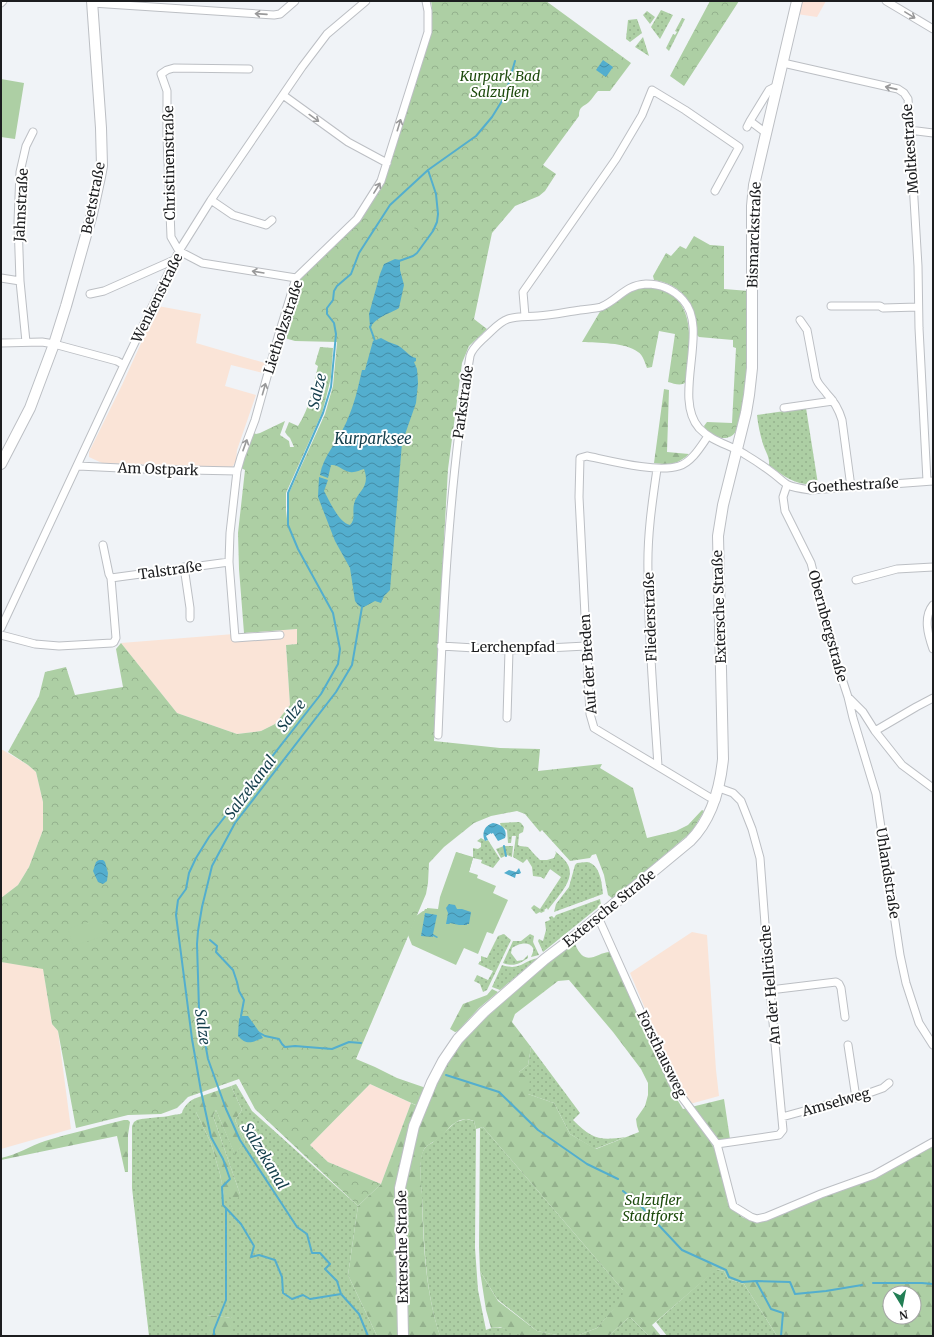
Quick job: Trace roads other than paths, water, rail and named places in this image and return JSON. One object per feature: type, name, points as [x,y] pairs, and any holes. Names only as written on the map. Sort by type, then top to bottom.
[{"type":"main road","name":"Bismarckstraße","points":[[737,448],[750,396],[752,368],[752,206],[756,170],[798,1]]},
{"type":"main road","name":"Beetstraße","points":[[1,464],[30,408],[54,344],[92,214],[102,166],[101,128],[92,2]]},
{"type":"main road","name":"Extersche Straße","points":[[403,1336],[400,1188],[414,1126],[432,1082],[443,1061],[458,1039],[484,1012],[545,959],[696,835],[709,815],[716,800],[724,759],[718,536],[723,505],[737,448]]},
{"type":"street","points":[[92,2],[162,4],[274,15],[280,14],[295,1]]},
{"type":"street","name":"Wenkenstraße","points":[[1,628],[179,251],[211,200],[302,66],[327,34],[366,1]]},
{"type":"street","name":"Lietholzstraße","points":[[280,635],[235,638],[229,562],[230,533],[241,457],[255,420],[296,278],[357,219],[381,181],[428,32],[428,11],[426,1]]},
{"type":"street","points":[[886,1],[933,29]]},
{"type":"street","name":"Moltkestraße","points":[[783,63],[898,89],[904,92],[908,99],[918,266],[918,307],[930,481]]},
{"type":"street","name":"Christinenstraße","points":[[179,251],[171,237],[167,137],[167,91],[161,74],[174,68],[249,69]]},
{"type":"street","points":[[766,133],[749,124],[769,90],[777,86]]},
{"type":"street","points":[[525,316],[523,292],[616,159],[642,115],[652,90],[685,110],[739,147],[715,191]]},
{"type":"street","points":[[283,95],[348,142],[387,163]]},
{"type":"street","points":[[909,130],[933,133]]},
{"type":"street","name":"Jahnstraße","points":[[26,342],[20,281],[18,222],[20,172],[26,146],[33,132]]},
{"type":"street","points":[[211,200],[233,215],[266,224],[272,220]]},
{"type":"street","points":[[179,251],[202,263],[296,278]]},
{"type":"street","points":[[90,294],[104,291],[174,260]]},
{"type":"street","points":[[1,278],[20,281]]},
{"type":"street","name":"Parkstraße","points":[[438,735],[441,646],[454,480],[470,356],[478,343],[500,323],[507,319],[599,308],[629,288],[645,284],[664,286],[673,291],[684,301],[692,316],[693,340],[689,406],[694,421],[708,436]]},
{"type":"street","points":[[831,306],[880,306],[883,308],[918,307]]},
{"type":"street","points":[[800,320],[808,330],[818,384],[833,401],[842,420],[851,487]]},
{"type":"street","points":[[1,343],[42,342],[54,344],[117,361],[124,365]]},
{"type":"street","points":[[784,408],[833,401]]},
{"type":"street","points":[[657,469],[679,466],[686,462],[695,454],[708,436]]},
{"type":"street","name":"Goethestraße","points":[[708,436],[737,448],[787,485],[796,488],[811,490],[930,481]]},
{"type":"street","name":"Auf der Breden","points":[[657,469],[587,456],[580,458],[579,497],[590,714],[594,728],[716,800]]},
{"type":"street","name":"Am Ostpark","points":[[78,466],[238,471]]},
{"type":"street","name":"Fliederstraße","points":[[657,469],[650,521],[648,571],[658,766]]},
{"type":"street","name":"Obernbergstraße","points":[[787,485],[783,497],[785,511],[811,563],[833,651],[848,698],[863,712],[875,732],[902,765],[933,788]]},
{"type":"street","points":[[1,635],[35,644],[59,646],[114,642],[116,638],[111,578],[103,545]]},
{"type":"street","name":"Talstraße","points":[[111,578],[229,562]]},
{"type":"street","points":[[184,567],[190,618]]},
{"type":"street","points":[[856,580],[897,569],[933,568]]},
{"type":"street","points":[[933,606],[929,610],[926,622],[933,649]]},
{"type":"street","name":"Lerchenpfad","points":[[441,646],[509,650],[586,646]]},
{"type":"street","points":[[507,718],[509,650]]},
{"type":"street","name":"Uhlandstraße","points":[[848,698],[876,794],[900,955],[906,983],[919,1023],[933,1045]]},
{"type":"street","points":[[875,732],[933,698]]},
{"type":"street","name":"An der Hellrüsche","points":[[717,1144],[779,1135],[783,1130],[760,858],[752,829],[741,801],[733,793],[719,788]]},
{"type":"street","name":"Forsthausweg","points":[[598,917],[673,1084],[717,1144],[733,1206],[747,1215],[757,1219],[766,1217],[821,1194],[874,1175],[933,1142]]},
{"type":"street","points":[[770,990],[836,982],[841,988],[845,1017]]},
{"type":"street","points":[[848,1045],[856,1098]]},
{"type":"street","name":"Amselweg","points":[[782,1117],[856,1098],[883,1088],[889,1083]]},
{"type":"water","points":[[603,60],[613,67],[606,77],[596,70]]},
{"type":"water","points":[[395,259],[400,260],[400,270],[404,285],[399,308],[381,317],[370,327],[369,314],[380,274],[384,264]]},
{"type":"water","name":"Kurparksee","points":[[381,338],[400,346],[411,356],[416,358],[416,361],[414,362],[417,369],[418,383],[416,403],[402,443],[390,590],[384,596],[381,603],[375,601],[362,608],[355,601],[350,568],[335,541],[318,497],[319,477],[328,480],[324,491],[338,516],[350,525],[354,515],[354,504],[366,481],[364,469],[356,472],[350,472],[331,465],[328,478],[320,475],[327,455],[343,430],[349,417],[356,397],[362,370],[365,370],[373,341]]},
{"type":"water","points":[[493,823],[499,824],[505,830],[505,838],[498,841],[493,833],[491,833],[486,836],[488,840],[485,841],[483,835],[484,830]]},
{"type":"water","points":[[103,860],[105,862],[108,873],[107,881],[103,884],[98,882],[93,871],[96,862]]},
{"type":"water","points":[[519,868],[521,873],[516,874],[515,878],[504,873],[509,870],[516,872]]},
{"type":"water","points":[[449,904],[455,905],[457,909],[471,912],[469,924],[446,924],[448,913],[446,908]]},
{"type":"water","points":[[425,913],[437,915],[433,934],[438,937],[437,938],[433,936],[421,936]]},
{"type":"water","points":[[241,1016],[248,1016],[263,1038],[253,1042],[247,1042],[238,1036],[239,1019]]},
{"type":"waterway","name":"Salze","points":[[368,1336],[359,1314],[341,1294],[310,1299],[303,1295],[292,1299],[283,1293],[282,1277],[275,1260],[259,1255],[251,1257],[254,1246],[241,1224],[223,1205],[222,1187],[230,1179],[223,1159],[211,1137],[201,1091],[192,1039],[176,915],[178,900],[186,889],[189,873],[209,837],[321,694],[338,664],[340,649],[333,613],[298,549],[288,525],[288,493],[323,413],[331,387],[336,334],[334,323],[327,314],[327,308],[333,300],[334,291],[337,286],[351,274],[359,253],[390,205],[428,170],[476,136],[492,117],[505,96],[515,61]]},
{"type":"waterway","name":"Salzekanal","points":[[399,261],[417,253],[433,231],[437,222],[438,214],[436,194],[428,170]]},
{"type":"waterway","name":"Salzekanal","points":[[371,325],[370,327],[375,341]]},
{"type":"waterway","name":"Salzekanal","points":[[341,1294],[337,1281],[325,1269],[330,1264],[320,1253],[312,1253],[307,1234],[297,1227],[240,1140],[226,1109],[208,1059],[199,1009],[197,944],[202,907],[212,866],[235,823],[336,692],[352,665],[362,607]]},
{"type":"waterway","points":[[504,846],[506,856]]},
{"type":"waterway","points":[[210,940],[217,946],[216,952],[233,970],[239,991],[244,1000],[241,1016],[242,1018]]},
{"type":"waterway","points":[[258,1032],[265,1036],[279,1039],[285,1047],[295,1046],[332,1049],[349,1042],[361,1043]]},
{"type":"waterway","points":[[446,1075],[499,1092],[538,1130],[587,1164],[618,1179]]},
{"type":"waterway","points":[[623,1191],[639,1204],[682,1250],[726,1270],[729,1277],[742,1282],[756,1281],[771,1309],[783,1313],[781,1336]]},
{"type":"waterway","points":[[214,1336],[214,1330],[226,1300],[226,1209]]},
{"type":"waterway","points":[[756,1281],[790,1282],[795,1294],[862,1285]]},
{"type":"waterway","points":[[873,1283],[933,1284]]},
{"type":"park label","name":"Kurpark Bad Salzuflen","points":[[500,84]]},
{"type":"park label","name":"Salzufler Stadtforst","points":[[653,1208]]}]
